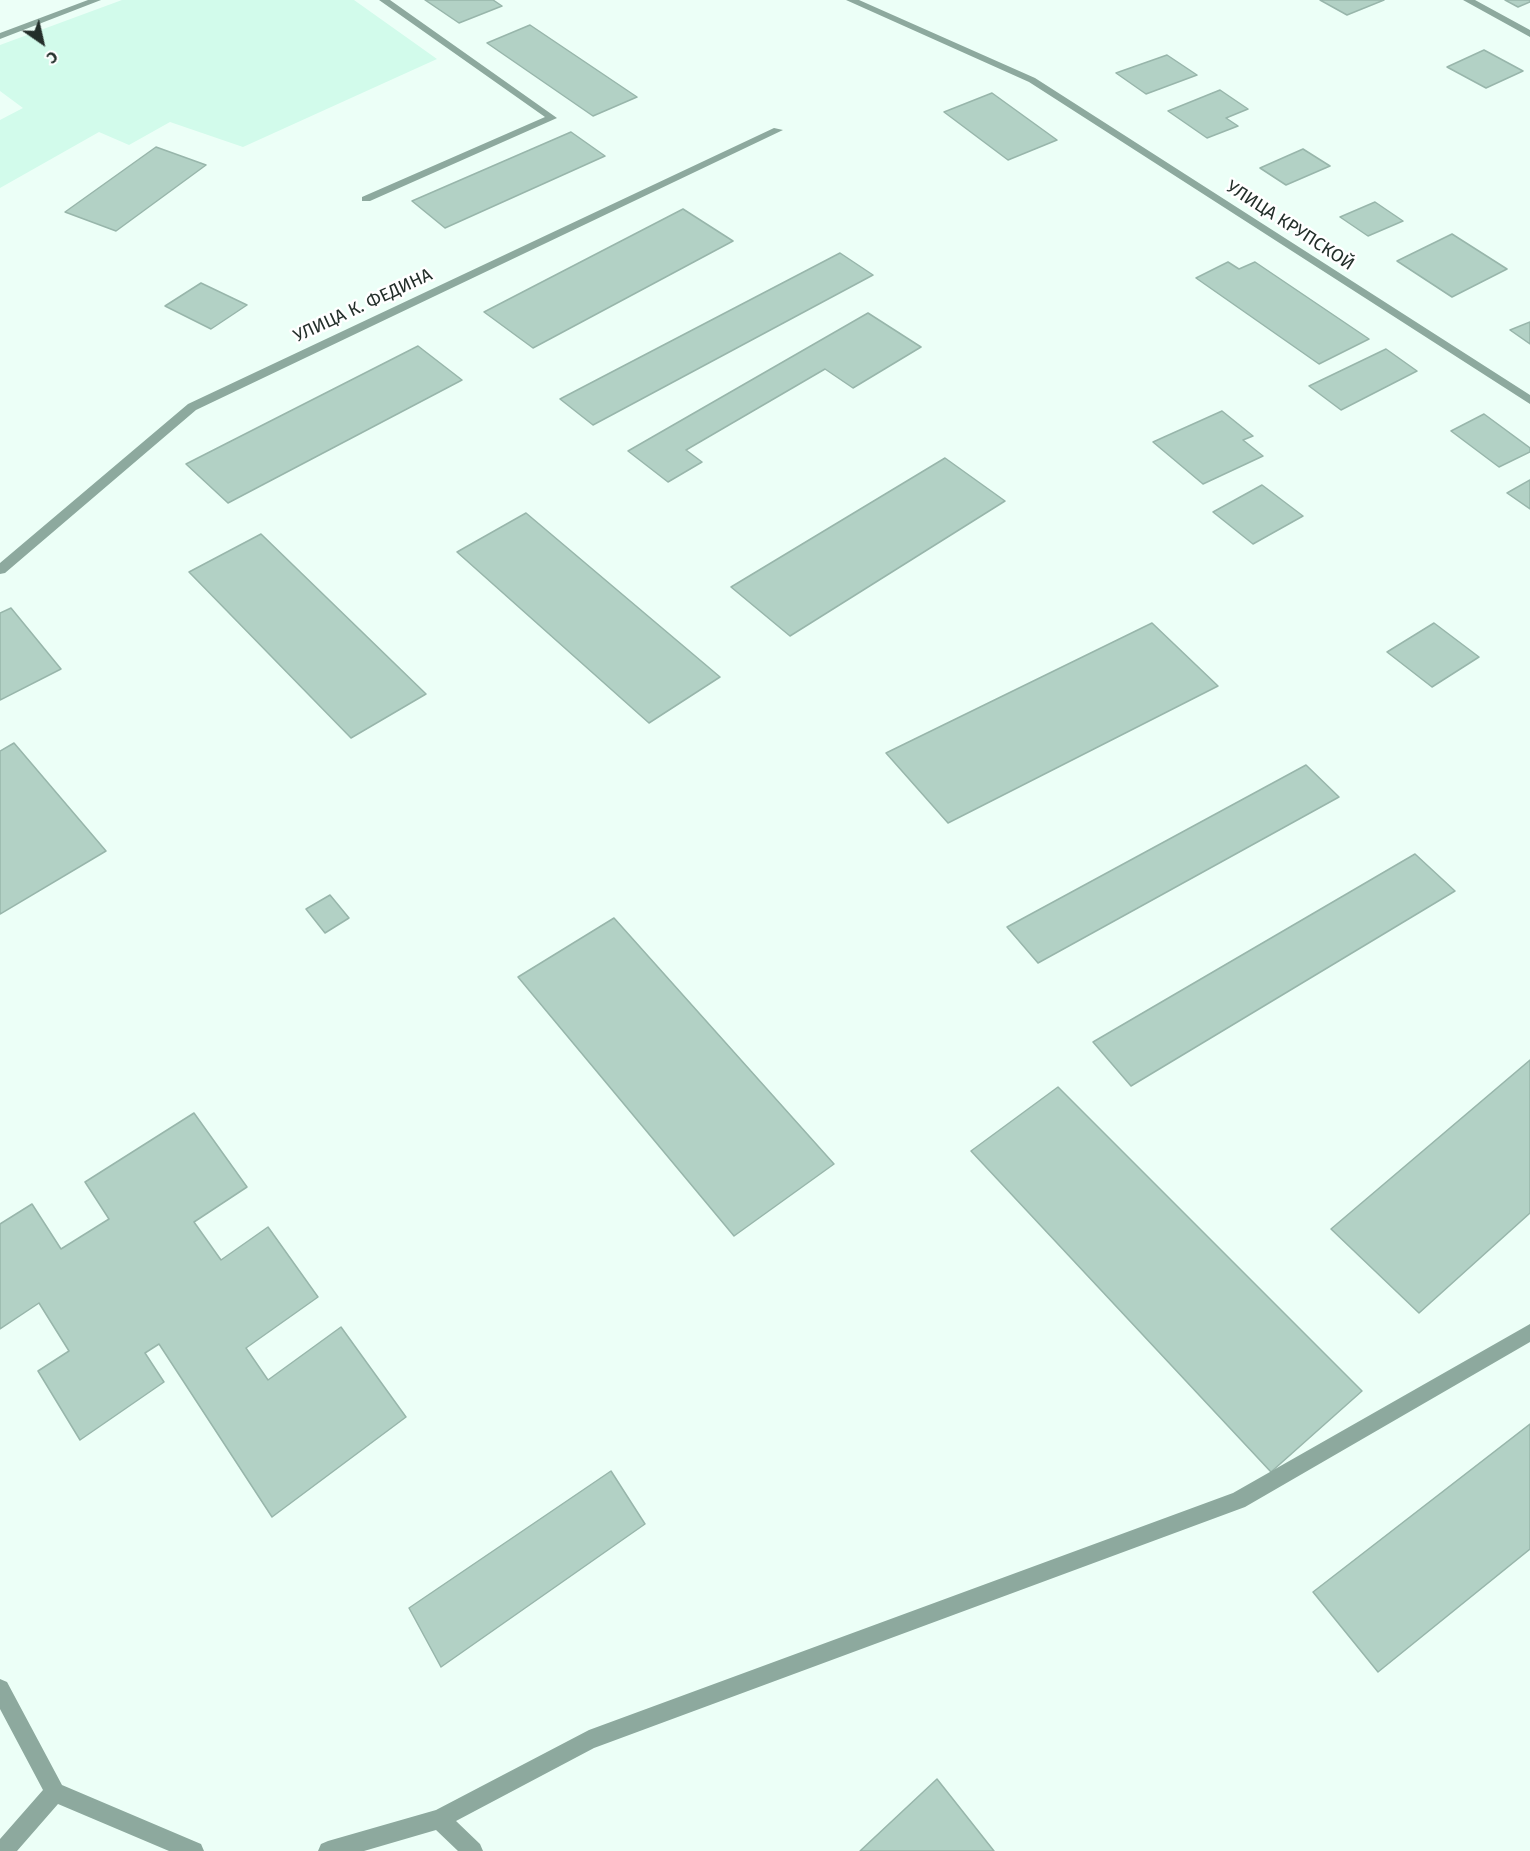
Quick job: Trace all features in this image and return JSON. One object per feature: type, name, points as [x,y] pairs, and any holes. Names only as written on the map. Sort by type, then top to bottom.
[{"type":"street","points":[[0,36],[96,0]]},
{"type":"street","points":[[366,199],[552,118],[384,0]]},
{"type":"street","name":"УЛИЦА КРУПСКОЙ","points":[[851,0],[1032,80],[1530,400]]},
{"type":"street","points":[[1467,0],[1530,34]]},
{"type":"street","name":"УЛИЦА К. ФЕДИНА","points":[[0,570],[192,407],[778,130]]},
{"type":"street","points":[[327,1851],[439,1819],[590,1740],[1238,1500],[1530,1332]]},
{"type":"street","points":[[0,1689],[55,1792],[194,1851]]},
{"type":"street","points":[[3,1851],[55,1792]]},
{"type":"street","points":[[439,1819],[473,1851]]},
{"type":"shaded area","points":[[122,0],[354,0],[437,59],[243,147],[170,122],[129,145],[99,132],[0,188],[0,120],[23,108],[0,91],[0,45]]},
{"type":"building","points":[[425,0],[493,0],[502,6],[459,23]]},
{"type":"building","points":[[1320,0],[1384,0],[1347,15]]},
{"type":"building","points":[[1505,0],[1530,0],[1530,2],[1518,7]]},
{"type":"building","points":[[530,25],[637,97],[593,116],[487,43]]},
{"type":"building","points":[[1484,50],[1523,71],[1486,88],[1447,67]]},
{"type":"building","points":[[1167,55],[1197,75],[1146,94],[1116,73]]},
{"type":"building","points":[[1220,90],[1248,109],[1226,118],[1238,126],[1207,138],[1168,111]]},
{"type":"building","points":[[992,93],[1057,140],[1008,160],[944,112]]},
{"type":"building","points":[[571,132],[605,156],[445,228],[412,201]]},
{"type":"building","points":[[156,147],[206,165],[116,231],[65,212]]},
{"type":"building","points":[[1303,149],[1330,166],[1286,185],[1260,168]]},
{"type":"building","points":[[1375,202],[1403,221],[1368,236],[1340,217]]},
{"type":"building","points":[[683,209],[733,241],[533,348],[484,312]]},
{"type":"building","points":[[1452,234],[1507,269],[1452,297],[1397,261]]},
{"type":"building","points":[[840,253],[873,275],[593,425],[560,399]]},
{"type":"building","points":[[1228,262],[1239,269],[1255,262],[1369,339],[1319,364],[1196,278]]},
{"type":"building","points":[[201,283],[247,305],[211,329],[165,306]]},
{"type":"building","points":[[868,313],[921,347],[853,388],[825,369],[686,450],[702,462],[668,482],[628,451]]},
{"type":"building","points":[[1530,322],[1530,344],[1510,330]]},
{"type":"building","points":[[418,346],[462,380],[228,503],[186,464]]},
{"type":"building","points":[[1386,349],[1417,371],[1341,410],[1309,386]]},
{"type":"building","points":[[1222,411],[1253,436],[1243,440],[1263,456],[1203,484],[1153,442]]},
{"type":"building","points":[[1484,414],[1530,448],[1530,452],[1499,467],[1451,431]]},
{"type":"building","points":[[945,458],[1005,501],[790,636],[731,587]]},
{"type":"building","points":[[1530,480],[1530,509],[1507,493]]},
{"type":"building","points":[[1262,485],[1303,516],[1253,544],[1213,512]]},
{"type":"building","points":[[526,513],[720,677],[649,723],[457,552]]},
{"type":"building","points":[[261,534],[426,694],[351,738],[189,572]]},
{"type":"building","points":[[11,608],[61,669],[0,700],[0,613]]},
{"type":"building","points":[[1152,623],[1218,686],[948,823],[886,753]]},
{"type":"building","points":[[1434,623],[1479,657],[1432,687],[1387,652]]},
{"type":"building","points":[[14,743],[106,851],[0,914],[0,751]]},
{"type":"building","points":[[1306,765],[1339,797],[1038,963],[1007,927]]},
{"type":"building","points":[[1415,854],[1455,891],[1131,1086],[1093,1042]]},
{"type":"building","points":[[330,895],[349,918],[325,933],[306,909]]},
{"type":"building","points":[[614,918],[834,1164],[734,1236],[518,977]]},
{"type":"building","points":[[1530,1060],[1530,1213],[1419,1313],[1331,1229]]},
{"type":"building","points":[[1058,1087],[1362,1391],[1271,1472],[971,1151]]},
{"type":"building","points":[[194,1113],[247,1187],[194,1222],[221,1260],[268,1227],[318,1297],[246,1348],[268,1380],[341,1327],[406,1417],[272,1517],[159,1344],[145,1353],[164,1382],[80,1440],[38,1371],[69,1351],[39,1303],[0,1329],[0,1224],[32,1204],[61,1249],[109,1219],[85,1182]]},
{"type":"building","points":[[1530,1424],[1530,1549],[1378,1672],[1313,1592]]},
{"type":"building","points":[[611,1471],[645,1524],[441,1667],[409,1608]]},
{"type":"building","points":[[937,1779],[994,1851],[860,1851]]}]
